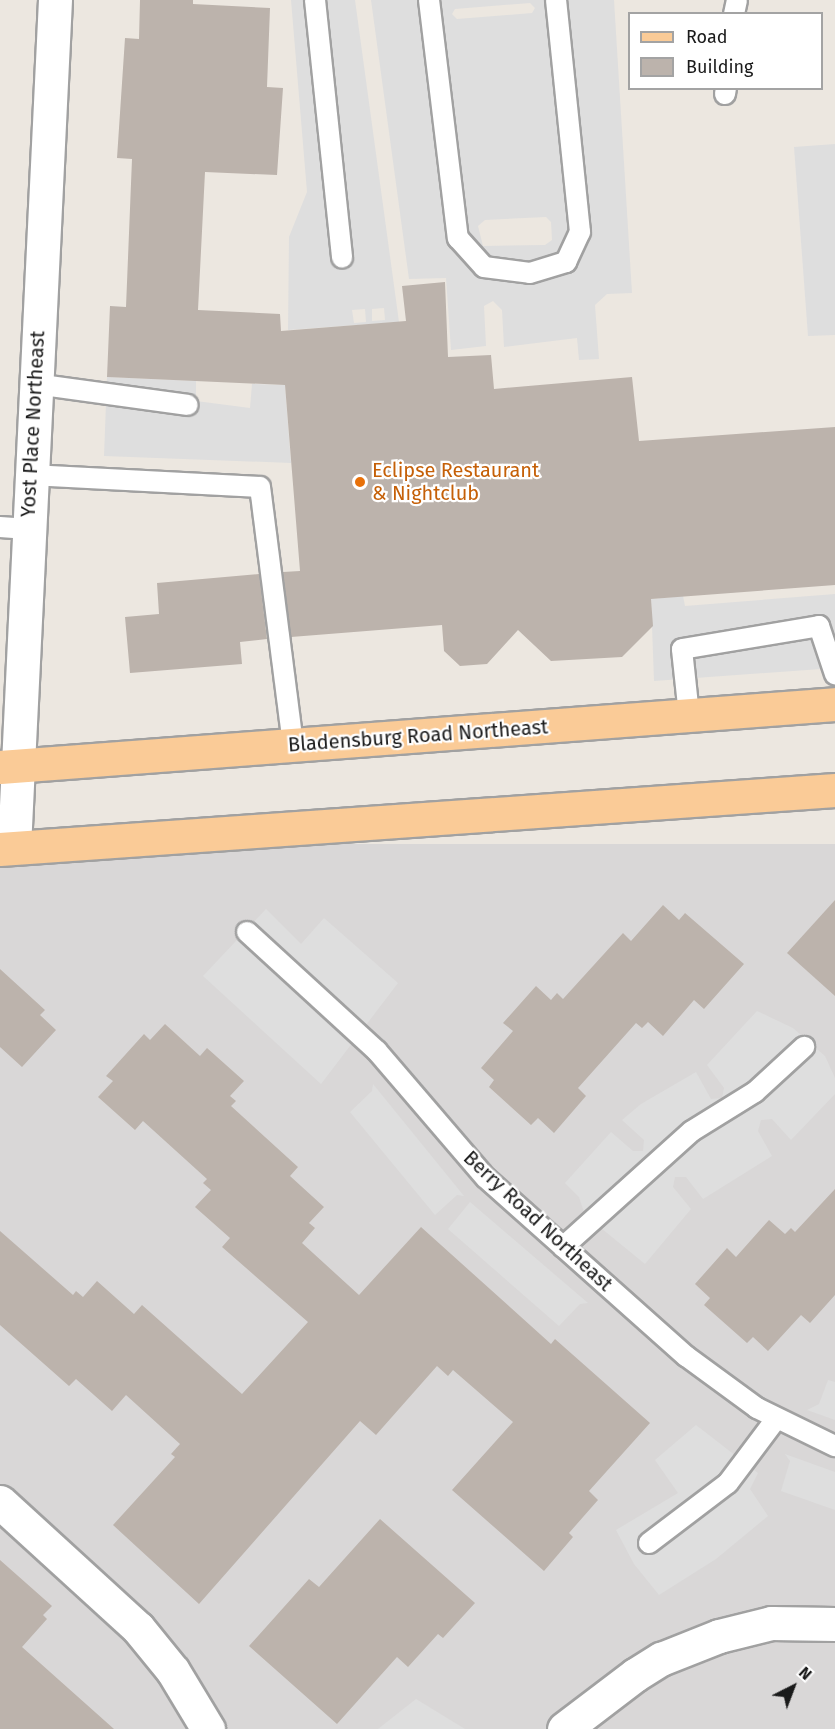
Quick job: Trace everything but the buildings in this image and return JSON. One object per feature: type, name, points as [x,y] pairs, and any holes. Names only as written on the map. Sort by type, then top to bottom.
[{"type":"main road","name":"Bladensburg Road Northeast","points":[[9,767],[835,704]]},
{"type":"main road","points":[[7,848],[835,790]]},
{"type":"street","name":"Yost Place Northeast","points":[[7,848],[14,528],[31,475],[55,0]]},
{"type":"street","points":[[0,1502],[138,1628],[172,1671],[208,1729]]},
{"type":"street","points":[[564,1729],[644,1670],[719,1636],[771,1623],[835,1624]]},
{"type":"lane","points":[[315,0],[342,258]]},
{"type":"lane","points":[[429,0],[458,238],[484,267],[530,273],[566,262],[580,232],[556,0]]},
{"type":"lane","points":[[35,384],[188,405]]},
{"type":"lane","points":[[31,475],[260,487],[293,746]]},
{"type":"lane","points":[[689,715],[682,649],[819,626],[835,674]]},
{"type":"lane","name":"Berry Road Northeast","points":[[247,932],[360,1034],[486,1178],[708,1375],[776,1419],[835,1446]]},
{"type":"lane","points":[[563,1246],[692,1131],[755,1092],[804,1047]]},
{"type":"lane","points":[[649,1543],[728,1483],[776,1419]]},
{"type":"shaded area","points":[[291,0],[355,0],[399,322],[288,330],[289,237],[307,192]],"holes":[[[384,308],[385,320],[372,321],[372,309]],[[365,309],[366,322],[354,323],[352,310]]]},
{"type":"shaded area","points":[[371,0],[614,0],[632,293],[607,294],[595,305],[599,359],[579,360],[577,338],[504,347],[502,310],[493,301],[484,306],[486,346],[451,350],[446,278],[409,279]],"holes":[[[530,3],[535,8],[532,13],[457,19],[452,14],[455,9]],[[546,217],[551,222],[552,240],[545,245],[483,246],[478,226],[485,220]]]},
{"type":"shaded area","points":[[835,144],[835,335],[808,336],[794,147]]},
{"type":"shaded area","points":[[107,377],[196,381],[196,401],[250,408],[252,384],[285,385],[291,463],[104,456]]},
{"type":"shaded area","points":[[835,594],[835,668],[654,681],[651,599],[683,596],[685,606]]},
{"type":"shaded area","points":[[0,844],[835,844],[835,1729],[0,1729]]},
{"type":"shaded area","points":[[266,909],[301,944],[324,918],[398,983],[321,1084],[203,976]]},
{"type":"shaded area","points":[[757,1011],[793,1028],[825,1056],[835,1078],[835,1094],[791,1140],[772,1119],[761,1120],[758,1131],[772,1156],[703,1199],[686,1177],[675,1177],[673,1187],[691,1209],[645,1264],[585,1215],[579,1197],[565,1183],[611,1132],[633,1151],[643,1151],[644,1140],[622,1120],[641,1104],[696,1072],[711,1099],[722,1098],[724,1088],[707,1065]]},
{"type":"shaded area","points":[[373,1084],[464,1196],[457,1195],[435,1215],[350,1112],[372,1091]]},
{"type":"shaded area","points":[[470,1202],[588,1303],[580,1304],[559,1326],[448,1229]]},
{"type":"shaded area","points":[[828,1380],[835,1382],[835,1420],[807,1410],[819,1404]]},
{"type":"shaded area","points":[[696,1425],[758,1473],[750,1489],[768,1516],[716,1559],[659,1595],[634,1564],[616,1530],[678,1493],[655,1460]]},
{"type":"shaded area","points":[[785,1454],[835,1472],[835,1510],[781,1491],[790,1461]]},
{"type":"shaded area","points":[[416,1699],[465,1729],[378,1729]]},
{"type":"place","name":"Eclipse Restaurant & Nightclub","points":[[360,482]]}]
